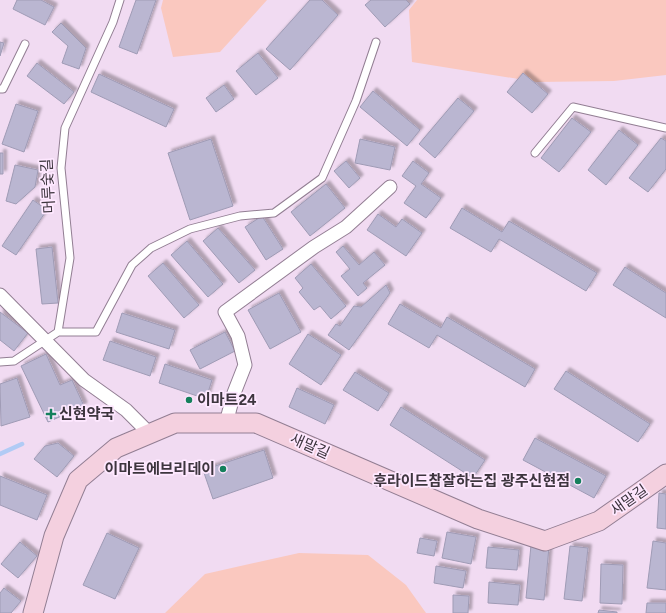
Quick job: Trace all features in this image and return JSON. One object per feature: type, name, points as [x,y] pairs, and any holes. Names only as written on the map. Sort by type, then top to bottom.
[{"type":"street","points":[[226,423],[234,393],[245,365],[238,336],[225,312],[314,247],[346,227],[390,187]]},
{"type":"street","points":[[0,295],[84,380],[126,410],[150,434]]},
{"type":"street","name":"새말길","points":[[33,613],[54,536],[78,480],[116,448],[175,423],[256,423],[478,519],[545,541],[599,521],[666,474]]},
{"type":"lane","name":"머루숯길","points":[[58,332],[70,258],[61,168],[65,128],[113,22],[120,0]]},
{"type":"lane","points":[[0,362],[14,361],[58,332],[96,332],[132,265],[151,248],[190,228],[240,216],[274,213],[322,178],[356,101],[376,42]]},
{"type":"lane","points":[[0,89],[3,89],[25,44]]},
{"type":"lane","points":[[536,153],[572,107],[666,128]]},
{"type":"shaded area","points":[[163,0],[267,0],[220,52],[173,57],[161,8]]},
{"type":"shaded area","points":[[417,0],[666,0],[666,75],[614,81],[537,82],[412,62],[409,10]]},
{"type":"shaded area","points":[[299,553],[368,555],[406,585],[426,613],[165,613],[205,574]]},
{"type":"building","points":[[17,0],[41,0],[54,7],[45,25],[13,9]]},
{"type":"building","points":[[136,0],[156,0],[137,54],[119,47]]},
{"type":"building","points":[[310,0],[322,0],[338,15],[290,70],[266,49]]},
{"type":"building","points":[[371,0],[406,0],[410,4],[385,27],[365,5]]},
{"type":"building","points":[[61,23],[86,48],[79,69],[62,63],[68,46],[52,32]]},
{"type":"building","points":[[0,42],[4,43],[0,56]]},
{"type":"building","points":[[258,53],[278,78],[256,95],[236,71]]},
{"type":"building","points":[[37,63],[74,92],[64,104],[27,76]]},
{"type":"building","points":[[523,73],[548,94],[532,113],[507,92]]},
{"type":"building","points":[[99,74],[174,109],[166,127],[91,92]]},
{"type":"building","points":[[224,85],[234,99],[216,112],[206,98]]},
{"type":"building","points":[[373,91],[420,130],[407,146],[360,107]]},
{"type":"building","points":[[458,98],[474,111],[435,158],[419,144]]},
{"type":"building","points":[[16,104],[38,111],[24,152],[2,144]]},
{"type":"building","points":[[572,118],[591,132],[559,172],[541,158]]},
{"type":"building","points":[[619,130],[638,145],[606,185],[588,170]]},
{"type":"building","points":[[661,138],[666,141],[666,169],[648,192],[629,178]]},
{"type":"building","points":[[211,139],[233,206],[190,220],[168,153]]},
{"type":"building","points":[[360,139],[395,147],[390,170],[355,163]]},
{"type":"building","points":[[0,153],[3,153],[3,174],[0,174]]},
{"type":"building","points":[[346,161],[360,178],[349,188],[334,171]]},
{"type":"building","points":[[413,161],[429,173],[421,184],[441,198],[426,218],[404,203],[416,186],[402,176]]},
{"type":"building","points":[[15,165],[38,170],[35,187],[16,204],[6,201]]},
{"type":"building","points":[[326,184],[345,208],[310,236],[291,212]]},
{"type":"building","points":[[33,200],[47,210],[16,255],[2,246]]},
{"type":"building","points":[[462,208],[502,232],[509,221],[597,273],[586,291],[499,239],[491,252],[450,228]]},
{"type":"building","points":[[378,214],[396,227],[402,219],[422,233],[406,256],[367,230]]},
{"type":"building","points":[[262,216],[283,249],[266,260],[245,227]]},
{"type":"building","points":[[218,228],[255,270],[239,283],[203,241]]},
{"type":"building","points":[[187,241],[223,284],[208,297],[171,255]]},
{"type":"building","points":[[343,246],[359,265],[374,252],[385,265],[363,283],[367,288],[358,296],[341,276],[350,269],[336,252]]},
{"type":"building","points":[[52,247],[58,303],[42,304],[36,249]]},
{"type":"building","points":[[163,263],[199,305],[184,318],[148,276]]},
{"type":"building","points":[[311,264],[346,306],[331,319],[320,306],[314,310],[299,292],[303,288],[295,278]]},
{"type":"building","points":[[625,267],[666,293],[666,318],[613,285]]},
{"type":"building","points":[[386,285],[390,293],[349,350],[328,335],[336,324],[340,326],[354,306],[361,307]]},
{"type":"building","points":[[279,293],[301,332],[270,349],[248,310]]},
{"type":"building","points":[[400,304],[441,328],[447,317],[535,369],[525,387],[437,335],[429,348],[388,324]]},
{"type":"building","points":[[0,312],[28,333],[14,351],[0,340]]},
{"type":"building","points":[[122,313],[175,330],[169,349],[116,332]]},
{"type":"building","points":[[225,332],[235,351],[200,369],[190,350]]},
{"type":"building","points":[[308,334],[341,355],[321,385],[289,364]]},
{"type":"building","points":[[110,341],[156,357],[150,376],[103,360]]},
{"type":"building","points":[[46,354],[60,385],[72,380],[84,406],[48,422],[21,366]]},
{"type":"building","points":[[165,364],[212,380],[206,399],[159,383]]},
{"type":"building","points":[[566,371],[650,424],[638,442],[554,389]]},
{"type":"building","points":[[355,372],[389,393],[378,411],[343,390]]},
{"type":"building","points":[[17,378],[30,417],[1,426],[0,384]]},
{"type":"building","points":[[297,388],[334,405],[325,424],[289,407]]},
{"type":"building","points":[[401,407],[485,460],[473,478],[390,425]]},
{"type":"building","points":[[535,438],[606,476],[594,498],[523,460]]},
{"type":"building","points":[[58,443],[74,456],[57,477],[34,459],[45,446]]},
{"type":"building","points":[[264,450],[273,478],[213,499],[203,470]]},
{"type":"building","points":[[0,476],[47,495],[37,520],[0,505]]},
{"type":"building","points":[[659,493],[666,494],[666,529],[657,528]]},
{"type":"building","points":[[447,532],[476,537],[471,564],[442,558]]},
{"type":"building","points":[[107,533],[139,548],[115,599],[83,585]]},
{"type":"building","points":[[420,538],[437,541],[434,556],[417,553]]},
{"type":"building","points":[[653,541],[666,543],[666,590],[647,588]]},
{"type":"building","points":[[20,542],[37,556],[18,578],[1,564]]},
{"type":"building","points":[[531,545],[549,547],[544,600],[526,598]]},
{"type":"building","points":[[570,546],[588,548],[582,601],[564,599]]},
{"type":"building","points":[[488,547],[519,550],[517,570],[486,568]]},
{"type":"building","points":[[601,564],[623,565],[622,604],[600,603]]},
{"type":"building","points":[[436,566],[466,571],[463,588],[434,583]]},
{"type":"building","points":[[489,582],[520,585],[518,605],[488,603]]},
{"type":"building","points":[[4,588],[21,601],[11,613],[0,613],[0,593]]},
{"type":"building","points":[[453,595],[469,596],[468,613],[453,613]]},
{"type":"building","points":[[647,603],[666,603],[666,613],[646,613]]},
{"type":"building","points":[[599,610],[617,612],[617,613],[598,613]]},
{"type":"waterway","points":[[0,454],[22,444]]},
{"type":"place","name":"이마트24","points":[[189,400]]},
{"type":"place","name":"신현약국","points":[[51,414]]},
{"type":"place","name":"이마트에브리데이","points":[[223,469]]},
{"type":"place","name":"후라이드참잘하는집 광주신현점","points":[[578,481]]}]
